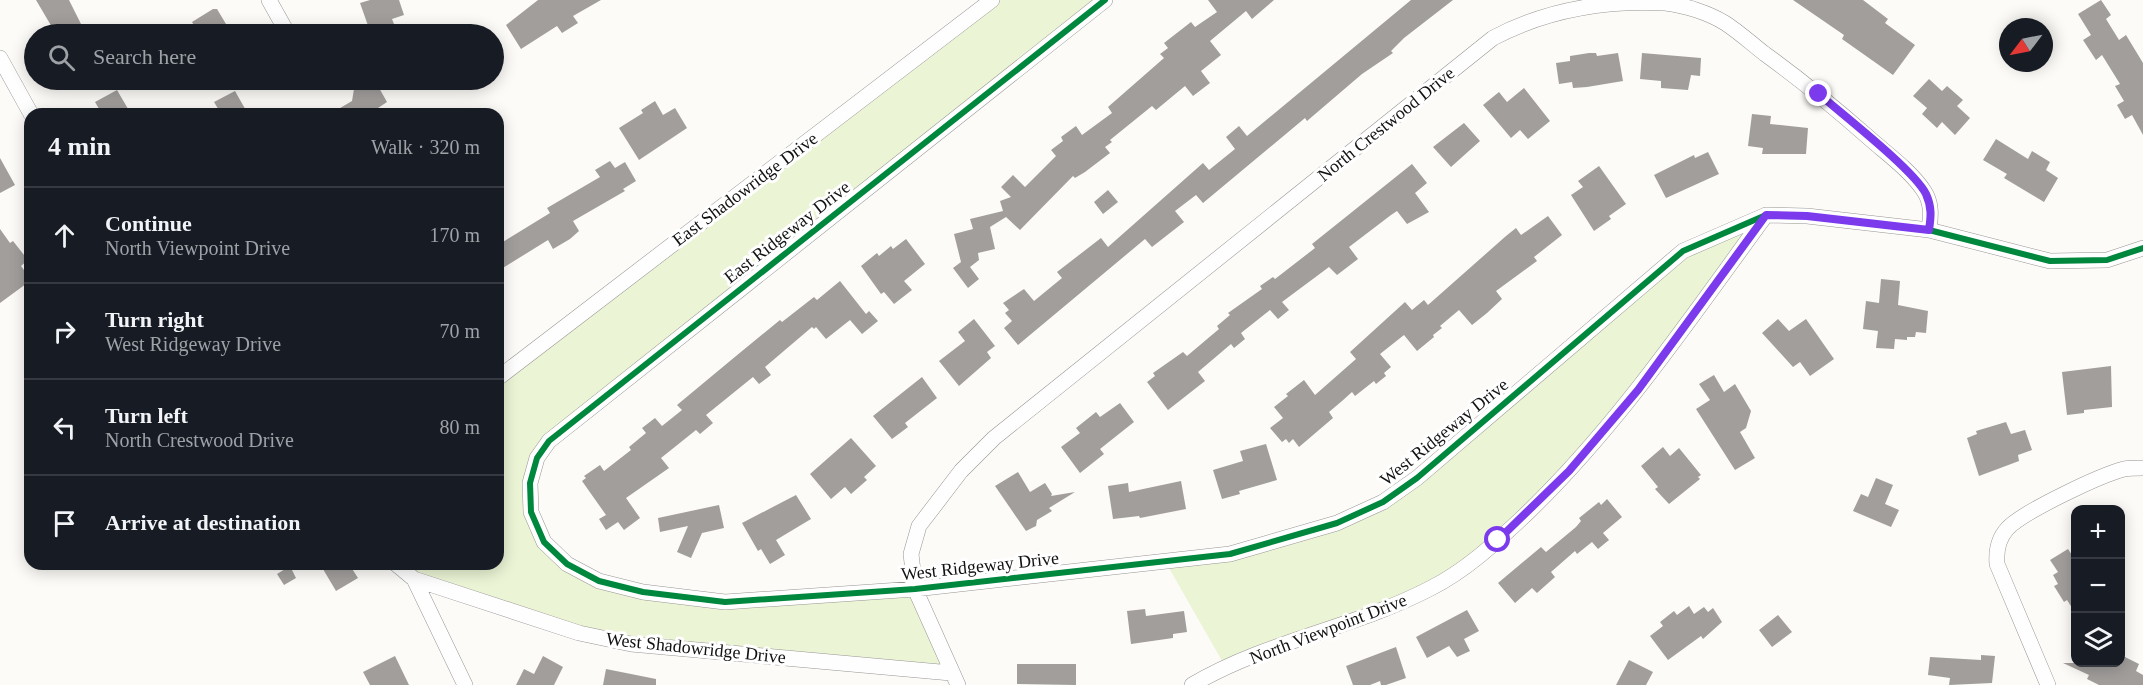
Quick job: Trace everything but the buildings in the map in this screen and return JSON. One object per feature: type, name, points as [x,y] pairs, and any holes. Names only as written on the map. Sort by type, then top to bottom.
[{"type":"street","points":[[268,0],[282,24]]},
{"type":"street","name":"East Shadowridge Drive","points":[[504,373],[992,0]]},
{"type":"street","name":"East Ridgeway Drive","points":[[531,512],[530,483],[537,458],[562,428],[1105,0]]},
{"type":"street","name":"North Crestwood Drive","points":[[954,679],[915,589],[911,554],[919,526],[944,491],[978,452],[1493,38],[1546,14],[1605,2],[1666,3],[1724,22],[1819,94],[1907,172],[1925,192],[1932,212],[1929,230]]},
{"type":"street","points":[[0,58],[28,108]]},
{"type":"street","name":"West Ridgeway Drive","points":[[531,512],[544,542],[567,564],[599,581],[643,592],[725,602],[915,589],[1230,554],[1337,523],[1383,501],[1417,478],[1683,251],[1766,215],[1807,216],[1929,230],[2050,261],[2107,260],[2143,248]]},
{"type":"street","name":"North Viewpoint Drive","points":[[1192,685],[1253,656],[1384,611],[1434,587],[1498,540],[1569,471],[1611,423],[1766,215]]},
{"type":"street","points":[[2048,685],[1997,564],[1996,548],[2006,529],[2023,516],[2125,468],[2143,468]]},
{"type":"street","points":[[403,570],[414,579],[465,685]]},
{"type":"street","name":"West Shadowridge Drive","points":[[414,579],[579,633],[631,644],[954,679]]},
{"type":"green space","points":[[992,0],[1105,0],[562,428],[530,483],[544,542],[599,581],[725,602],[915,589],[951,673],[631,644],[414,579],[403,570],[504,570],[504,373]]},
{"type":"green space","points":[[1765,215],[1569,471],[1434,587],[1226,668],[1165,561],[1230,554],[1383,502],[1683,251]]},
{"type":"cycle path","points":[[1105,0],[549,441],[537,458],[530,483],[531,512],[544,542],[567,564],[599,581],[643,592],[725,602],[915,589],[1230,554],[1337,523],[1383,502],[1417,478],[1683,251],[1766,215],[1807,216],[1929,230],[2050,261],[2107,260],[2143,248]]},
{"type":"route","points":[[1498,540],[1569,471],[1638,390],[1766,215],[1807,216],[1929,230],[1932,212],[1925,192],[1907,172],[1819,94]]}]
